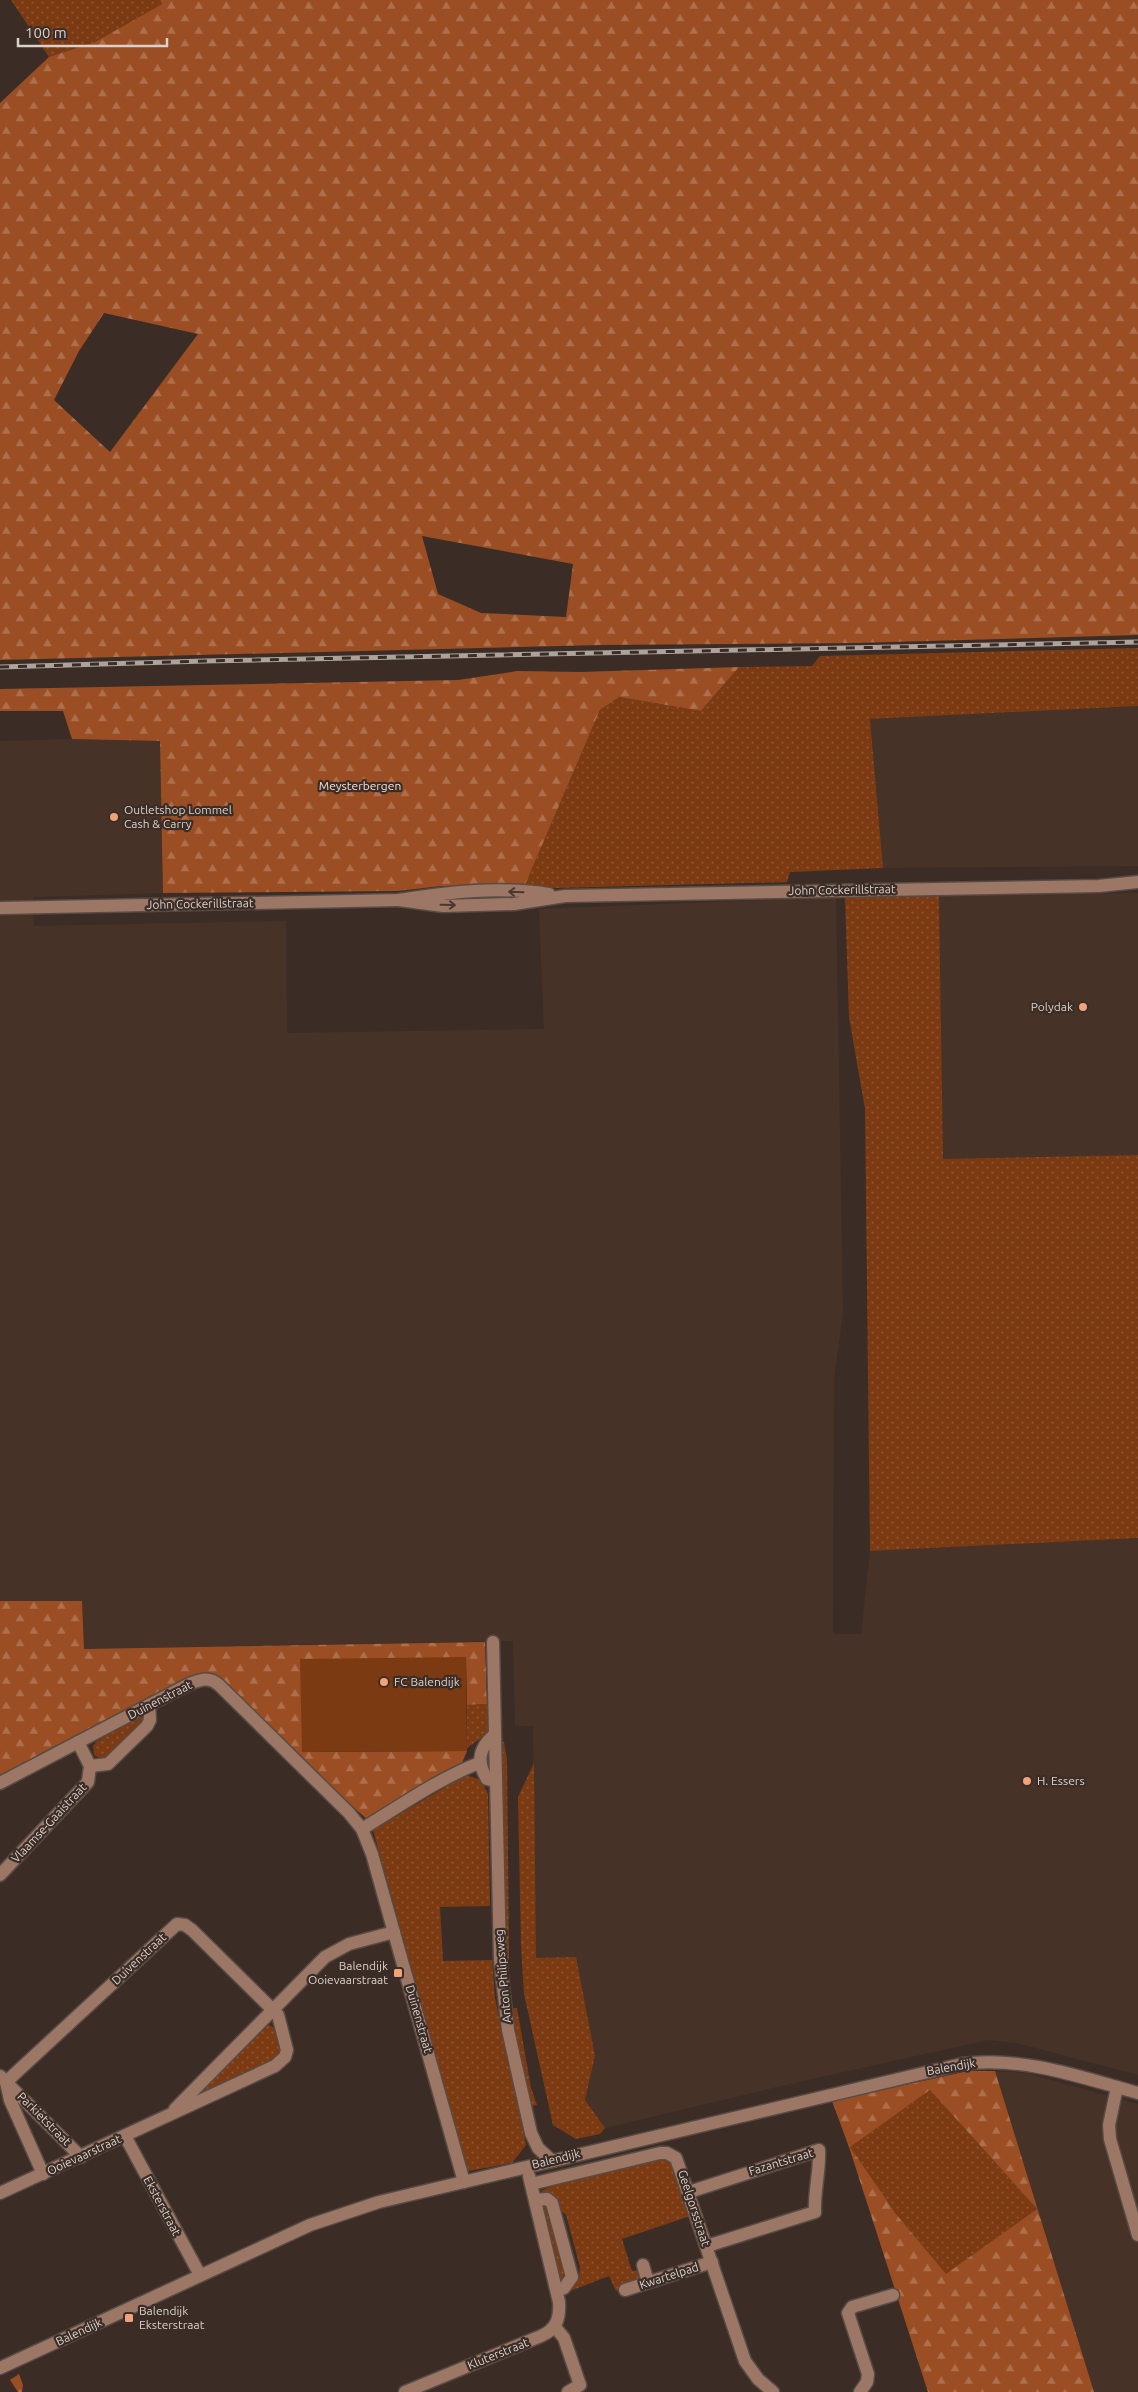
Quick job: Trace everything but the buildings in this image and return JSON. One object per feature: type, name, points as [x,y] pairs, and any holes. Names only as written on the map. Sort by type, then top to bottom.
[{"type":"street","name":"John Cockerillstraat","points":[[1119,885],[1138,882]]},
{"type":"street","name":"John Cockerillstraat","points":[[0,908],[399,900],[443,906],[505,905],[565,896],[1119,885],[1138,887]]},
{"type":"street","name":"Anton Philipsweg","points":[[492,1642],[499,1951],[508,2030],[532,2133],[538,2148],[552,2161]]},
{"type":"street","name":"Duinenstraat","points":[[0,1783],[202,1679],[214,1681],[350,1813],[362,1829],[372,1854],[464,2182]]},
{"type":"street","name":"Vlaamse-Gaaistraat","points":[[90,1766],[108,1764],[147,1726],[150,1720],[149,1705]]},
{"type":"street","points":[[494,1735],[484,1745],[479,1763],[487,1779],[495,1781]]},
{"type":"street","name":"Vlaamse-Gaaistraat","points":[[0,1875],[83,1790],[90,1776],[90,1766],[78,1742]]},
{"type":"street","points":[[362,1829],[430,1788],[479,1763]]},
{"type":"street","name":"Duivenstraat","points":[[3,2079],[177,1924],[184,1925],[192,1930],[273,2010]]},
{"type":"street","name":"Ooievaarstraat","points":[[168,2116],[325,1957],[350,1944],[394,1932]]},
{"type":"street","name":"Ooievaarstraat","points":[[0,2193],[281,2062],[287,2050],[287,2043],[278,2014],[273,2010]]},
{"type":"street","name":"Balendijk","points":[[0,2368],[332,2216],[379,2202],[527,2166],[942,2067],[979,2062],[995,2061],[1033,2066],[1138,2093]]},
{"type":"street","name":"Parkietstraat","points":[[3,2079],[81,2156]]},
{"type":"street","name":"Parkietstraat","points":[[3,2079],[10,2100],[43,2174]]},
{"type":"street","points":[[1117,2087],[1109,2126],[1110,2139],[1138,2235]]},
{"type":"street","points":[[671,2154],[675,2138],[673,2132]]},
{"type":"street","name":"Eksterstraat","points":[[125,2136],[200,2275]]},
{"type":"street","name":"Fazantstraat","points":[[688,2192],[819,2150],[820,2166],[814,2196],[815,2212],[706,2246]]},
{"type":"street","name":"Geelgorsstraat","points":[[531,2184],[660,2153],[671,2154],[676,2158],[680,2165],[745,2361],[758,2379],[773,2392]]},
{"type":"street","points":[[527,2166],[557,2291],[560,2317],[555,2327],[564,2338],[580,2385],[568,2392]]},
{"type":"street","points":[[535,2200],[547,2199],[552,2203],[570,2268],[571,2281],[564,2288],[557,2291]]},
{"type":"street","name":"Kwartelpad","points":[[626,2290],[712,2262]]},
{"type":"street","points":[[643,2265],[648,2282]]},
{"type":"street","points":[[860,2392],[867,2382],[868,2374],[848,2312],[852,2307],[893,2295]]},
{"type":"street","name":"Kluterstraat","points":[[405,2392],[541,2336],[555,2327]]},
{"type":"shaded area","points":[[11,0],[160,0],[162,4],[95,42],[49,57]]},
{"type":"shaded area","points":[[1138,648],[1138,706],[870,719],[883,868],[790,872],[787,882],[556,888],[525,885],[600,710],[619,697],[701,711],[739,667],[812,666],[820,656]]},
{"type":"shaded area","points":[[1138,706],[1138,866],[883,868],[870,719]]},
{"type":"shaded area","points":[[72,739],[160,741],[163,893],[33,897],[34,926],[286,921],[287,1033],[544,1029],[539,909],[836,897],[843,1313],[834,1378],[833,1634],[861,1634],[870,1551],[1138,1538],[1138,2075],[1017,2043],[988,2040],[794,2083],[605,2128],[585,2100],[595,2056],[536,1958],[533,1726],[515,1726],[513,1641],[84,1649],[82,1601],[0,1601],[0,741]]},
{"type":"shaded area","points":[[1138,893],[1138,1155],[943,1160],[939,896]]},
{"type":"shaded area","points":[[939,896],[943,1159],[1138,1155],[1138,1538],[870,1551],[865,1109],[849,1017],[845,898]]},
{"type":"shaded area","name":"FC Balendijk","points":[[466,1657],[467,1751],[302,1752],[300,1659]]},
{"type":"shaded area","points":[[487,1704],[488,1733],[467,1748],[467,1705]]},
{"type":"shaded area","points":[[141,1716],[144,1717],[143,1723],[108,1756],[101,1758],[94,1755],[93,1746],[97,1741]]},
{"type":"shaded area","points":[[499,1741],[504,1742],[507,1759],[509,1972],[506,1972]]},
{"type":"shaded area","points":[[534,1763],[536,1958],[576,1957],[595,2056],[585,2100],[605,2128],[600,2134],[576,2139],[553,2125],[524,1994],[521,1945],[518,1797]]},
{"type":"shaded area","points":[[466,1775],[481,1780],[488,1794],[490,1906],[440,1907],[443,1961],[492,1960],[495,1998],[526,2145],[512,2163],[468,2171],[373,1830]]},
{"type":"shaded area","points":[[511,2008],[517,2008],[531,2088],[537,2105],[530,2106]]},
{"type":"shaded area","points":[[268,2025],[277,2032],[282,2050],[274,2063],[198,2096],[198,2090],[262,2027]]},
{"type":"shaded area","points":[[995,2071],[1026,2073],[1138,2104],[1138,2392],[1094,2392]]},
{"type":"shaded area","points":[[930,2090],[1037,2209],[946,2275],[896,2214],[849,2147]]},
{"type":"shaded area","points":[[661,2159],[668,2160],[673,2165],[690,2216],[622,2239],[632,2271],[638,2270],[642,2282],[616,2291],[609,2276],[570,2291],[579,2279],[580,2267],[566,2215],[561,2210],[558,2200],[541,2191],[557,2184]]},
{"type":"shaded area","points":[[546,2204],[567,2276],[563,2282],[560,2281],[541,2209]]},
{"type":"green space","points":[[160,0],[1138,0],[1138,635],[856,643],[601,645],[0,660],[0,103],[49,57],[95,42],[162,4]],"holes":[[[104,313],[198,334],[110,452],[54,400],[79,351]],[[422,536],[573,564],[566,617],[481,613],[438,594]]]},
{"type":"green space","name":"Meysterbergen","points":[[739,667],[701,711],[619,697],[600,710],[525,885],[441,886],[398,891],[163,893],[160,741],[72,739],[63,711],[0,711],[0,689],[458,680],[518,671],[581,672]]},
{"type":"green space","points":[[0,1601],[82,1601],[84,1649],[485,1642],[487,1704],[467,1705],[466,1657],[302,1752],[467,1751],[462,1763],[369,1821],[204,1674],[167,1688],[0,1777]]},
{"type":"green space","points":[[968,2071],[995,2071],[1094,2392],[928,2392],[849,2147],[832,2101]],"holes":[[[930,2090],[1037,2209],[946,2274],[896,2214],[850,2147]]]},
{"type":"green space","points":[[19,2374],[23,2385],[22,2392],[18,2392],[10,2380]]},
{"type":"railway","points":[[0,667],[1138,642]]},
{"type":"place","name":"Outletshop Lommel Cash & Carry","points":[[114,817]]},
{"type":"place","name":"Polydak","points":[[1083,1007]]},
{"type":"place","name":"FC Balendijk","points":[[384,1682]]},
{"type":"place","name":"H. Essers","points":[[1027,1781]]},
{"type":"place","name":"Balendijk Ooievaarstraat","points":[[398,1973]]},
{"type":"place","name":"Balendijk Eksterstraat","points":[[129,2318]]}]
